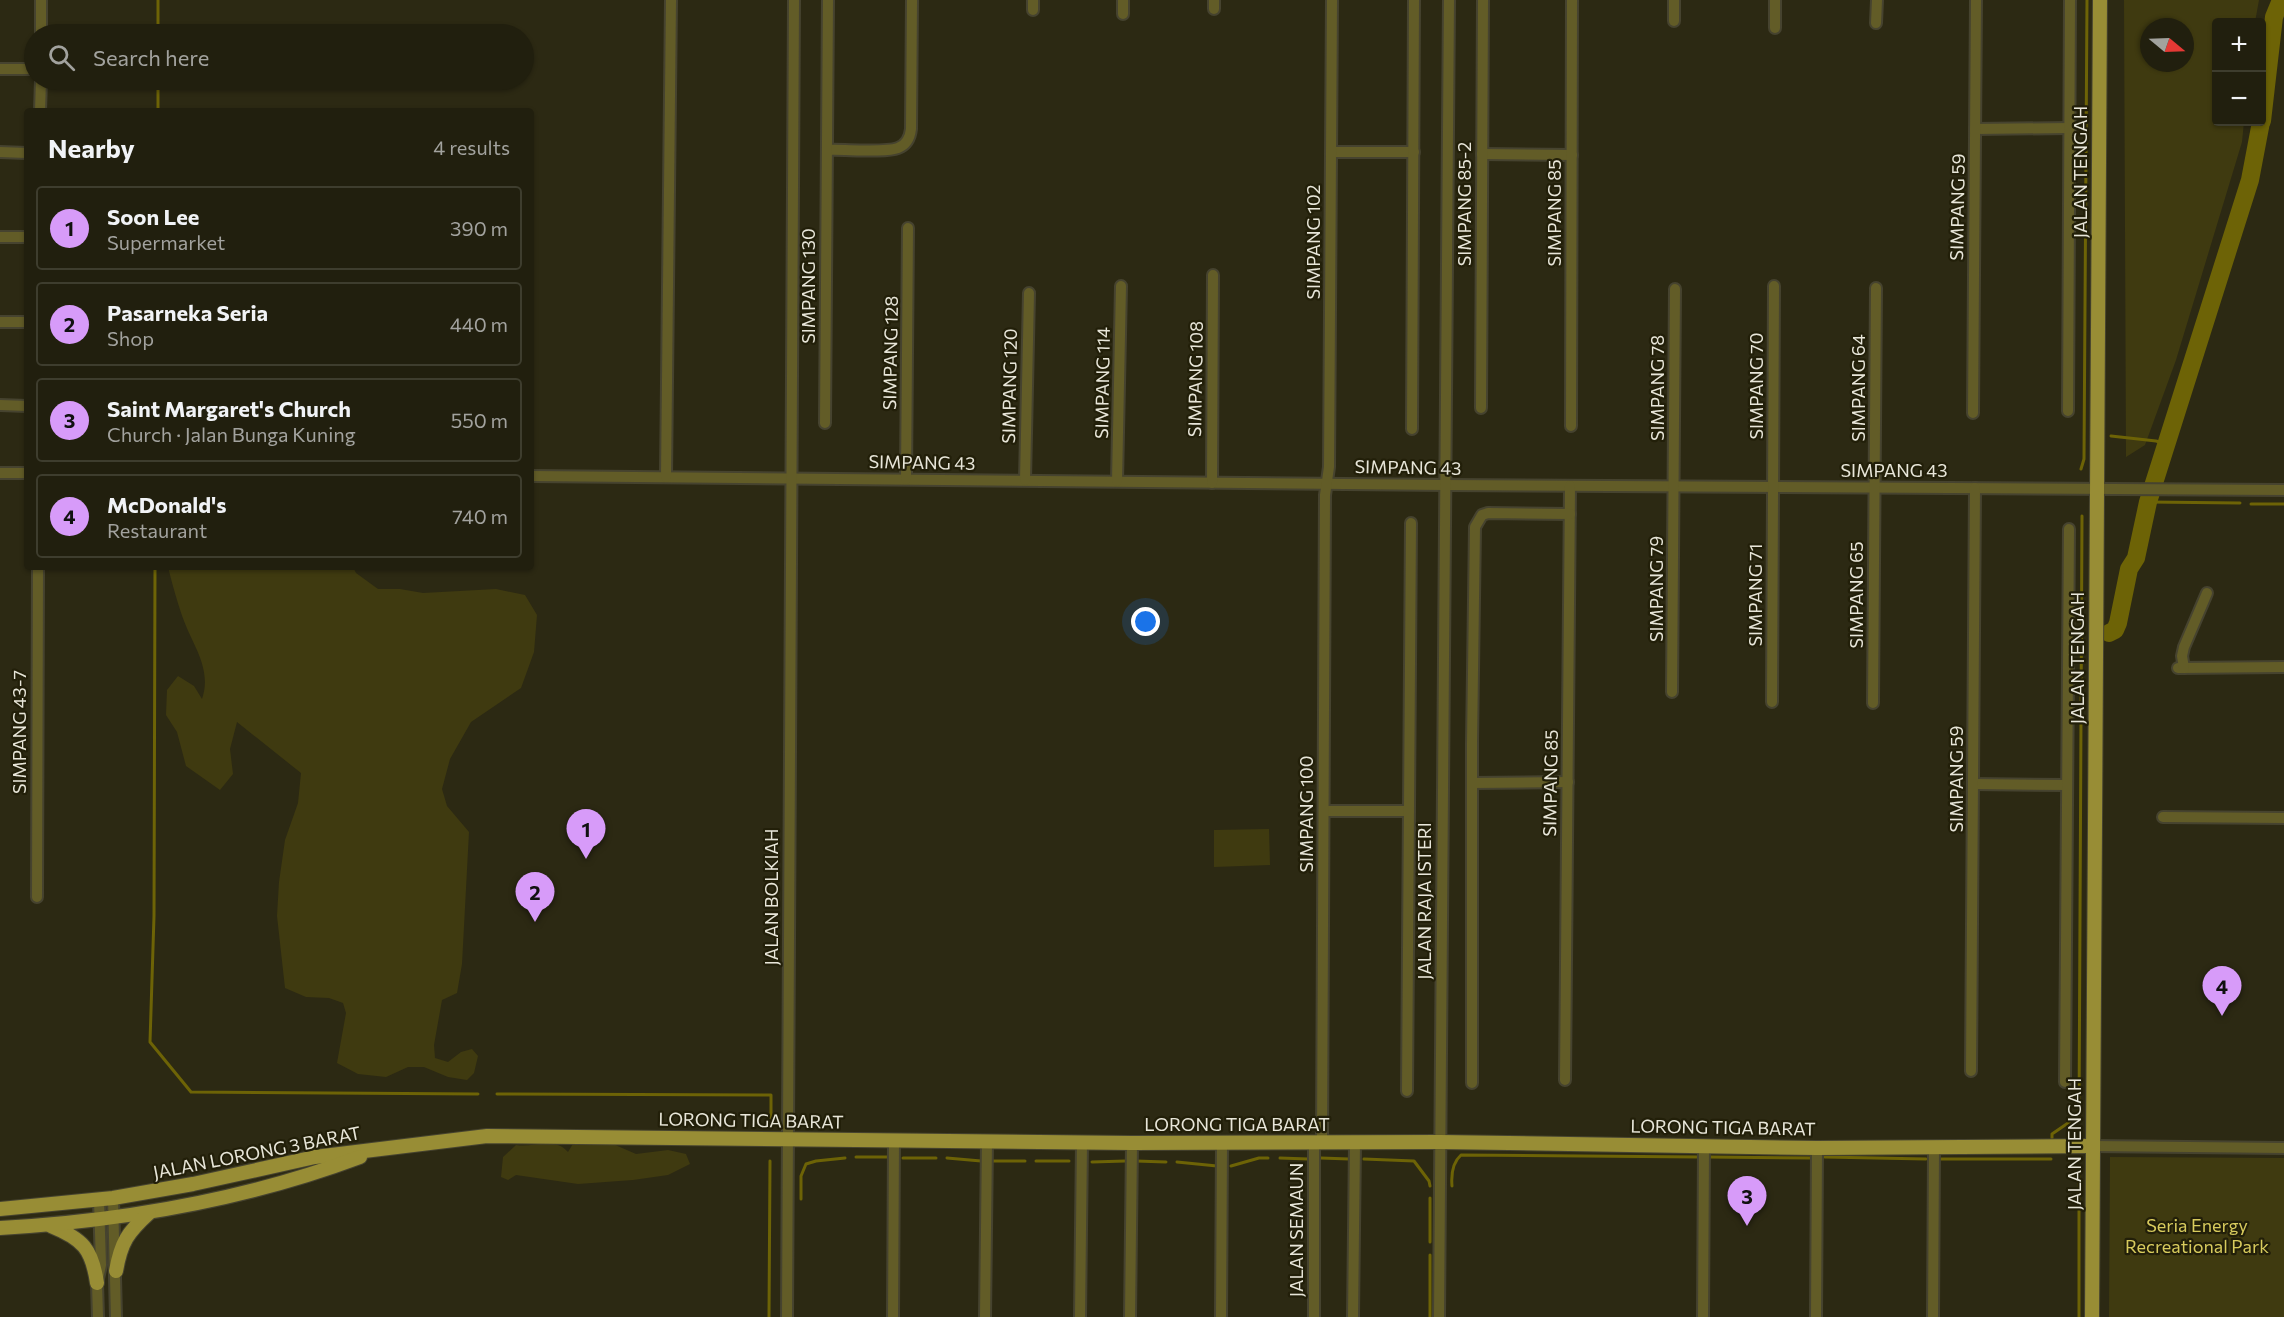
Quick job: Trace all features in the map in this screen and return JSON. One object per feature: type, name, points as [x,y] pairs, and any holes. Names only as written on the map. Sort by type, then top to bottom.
[{"type":"main road","name":"JALAN TENGAH","points":[[2091,1317],[2100,0]]},
{"type":"main road","name":"LORONG TIGA BARAT","points":[[382,1149],[487,1136],[1132,1143],[1440,1142],[1817,1148],[2092,1146]]},
{"type":"main road","name":"JALAN LORONG 3 BARAT","points":[[0,1209],[106,1199],[193,1184],[315,1157],[382,1149]]},
{"type":"main road","name":"JALAN LORONG 3 BARAT","points":[[0,1228],[107,1220],[149,1213],[318,1173],[382,1149]]},
{"type":"main road","points":[[116,1271],[119,1252],[125,1238],[149,1213]]},
{"type":"main road","points":[[49,1225],[78,1239],[89,1251],[98,1283]]},
{"type":"street","points":[[41,0],[41,24]]},
{"type":"street","points":[[666,477],[671,0]]},
{"type":"street","name":"JALAN BOLKIAH","points":[[787,1317],[794,0]]},
{"type":"street","name":"SIMPANG 130","points":[[825,423],[828,0]]},
{"type":"street","points":[[827,150],[893,149],[904,145],[908,140],[911,129],[912,0]]},
{"type":"street","points":[[1123,0],[1123,14]]},
{"type":"street","name":"SIMPANG 102","points":[[1327,484],[1329,466],[1332,0]]},
{"type":"street","points":[[1412,429],[1414,0]]},
{"type":"street","name":"JALAN RAJA ISTERI","points":[[1439,1317],[1449,0]]},
{"type":"street","name":"SIMPANG 85-2","points":[[1481,408],[1483,0]]},
{"type":"street","name":"SIMPANG 85","points":[[1571,426],[1572,0]]},
{"type":"street","points":[[1674,0],[1674,21]]},
{"type":"street","points":[[1775,0],[1775,28]]},
{"type":"street","points":[[1876,0],[1876,23]]},
{"type":"street","name":"SIMPANG 59","points":[[1972,413],[1976,0]]},
{"type":"street","points":[[2068,411],[2070,0]]},
{"type":"street","points":[[0,69],[24,69]]},
{"type":"street","points":[[40,108],[41,90]]},
{"type":"street","points":[[1975,129],[2069,128]]},
{"type":"street","points":[[1331,152],[1414,152]]},
{"type":"street","points":[[0,153],[24,153]]},
{"type":"street","points":[[1482,154],[1572,155]]},
{"type":"street","name":"SIMPANG 128","points":[[906,479],[908,228]]},
{"type":"street","points":[[0,237],[24,237]]},
{"type":"street","name":"SIMPANG 108","points":[[1212,483],[1214,275]]},
{"type":"street","name":"SIMPANG 114","points":[[1117,481],[1121,286]]},
{"type":"street","name":"SIMPANG 70","points":[[1773,487],[1774,286]]},
{"type":"street","name":"SIMPANG 64","points":[[1875,488],[1876,288]]},
{"type":"street","name":"SIMPANG 78","points":[[1674,487],[1675,289]]},
{"type":"street","name":"SIMPANG 120","points":[[1025,480],[1029,293]]},
{"type":"street","points":[[0,322],[24,322]]},
{"type":"street","points":[[0,405],[24,406]]},
{"type":"street","points":[[0,473],[24,473]]},
{"type":"street","name":"SIMPANG 43","points":[[534,476],[1674,487],[2284,490]]},
{"type":"street","name":"SIMPANG 100","points":[[1318,1144],[1327,484]]},
{"type":"street","name":"SIMPANG 85","points":[[1565,1080],[1570,486]]},
{"type":"street","name":"SIMPANG 79","points":[[1672,692],[1674,487]]},
{"type":"street","name":"SIMPANG 71","points":[[1772,702],[1773,487]]},
{"type":"street","name":"SIMPANG 65","points":[[1873,703],[1875,488]]},
{"type":"street","name":"SIMPANG 59","points":[[1971,1071],[1975,488]]},
{"type":"street","points":[[1472,1083],[1473,543],[1477,521],[1482,515],[1488,513],[1570,514]]},
{"type":"street","points":[[1407,1091],[1411,523]]},
{"type":"street","points":[[2065,1082],[2069,529]]},
{"type":"street","name":"SIMPANG 43-7","points":[[36,897],[38,570]]},
{"type":"street","points":[[2207,593],[2184,647],[2181,668],[2284,667]]},
{"type":"street","points":[[1472,783],[1568,783]]},
{"type":"street","points":[[1973,784],[2067,785]]},
{"type":"street","points":[[1324,811],[1409,811]]},
{"type":"street","points":[[2163,817],[2284,818]]},
{"type":"street","points":[[893,1317],[894,1140]]},
{"type":"street","points":[[985,1317],[987,1141]]},
{"type":"street","points":[[1080,1317],[1082,1142]]},
{"type":"street","points":[[1130,1317],[1132,1143]]},
{"type":"street","points":[[1221,1317],[1222,1143]]},
{"type":"street","points":[[1353,1317],[1355,1143]]},
{"type":"street","name":"JALAN SEMAUN","points":[[1314,1317],[1318,1144]]},
{"type":"street","points":[[1702,1317],[1704,1146]]},
{"type":"street","points":[[2092,1146],[2284,1148]]},
{"type":"street","points":[[1816,1317],[1817,1148]]},
{"type":"street","points":[[1932,1317],[1934,1148]]},
{"type":"street","points":[[106,1199],[107,1220],[116,1271],[116,1317]]},
{"type":"street","points":[[98,1317],[98,1283],[107,1220]]},
{"type":"green space","points":[[2124,0],[2259,0],[2256,18],[2212,18],[2212,126],[2244,126],[2242,142],[2176,360],[2145,445],[2126,457]]},
{"type":"green space","points":[[169,570],[354,570],[378,589],[400,589],[423,593],[496,589],[525,595],[537,615],[534,652],[521,688],[471,722],[450,759],[442,789],[447,806],[469,832],[462,964],[457,993],[442,1000],[434,1045],[435,1058],[448,1062],[461,1052],[472,1049],[478,1056],[474,1073],[467,1080],[448,1077],[424,1067],[408,1067],[386,1077],[358,1074],[337,1063],[346,1013],[343,1003],[329,998],[306,997],[285,988],[277,916],[279,882],[285,840],[298,803],[301,773],[237,722],[230,749],[233,774],[220,790],[186,766],[177,732],[166,715],[167,690],[178,676],[194,686],[202,699],[205,678]]},
{"type":"green space","points":[[1269,829],[1270,865],[1214,867],[1214,830]]},
{"type":"green space","points":[[606,1141],[636,1154],[668,1150],[686,1154],[690,1164],[668,1175],[578,1184],[516,1175],[508,1180],[501,1177],[503,1157],[516,1145],[550,1144],[562,1147],[568,1152],[574,1142]]},
{"type":"green space","name":"Seria Energy Recreational Park","points":[[2110,1157],[2284,1158],[2284,1317],[2109,1317]]},
{"type":"waterway","points":[[158,0],[158,24]]},
{"type":"waterway","points":[[2081,469],[2084,459],[2087,0]]},
{"type":"waterway","points":[[2266,86],[2274,17],[2281,0]]},
{"type":"waterway","points":[[158,90],[158,108]]},
{"type":"waterway","points":[[2109,633],[2115,630],[2118,623],[2129,569],[2136,558],[2148,502],[2250,180],[2260,126]]},
{"type":"waterway","points":[[2111,436],[2166,444]]},
{"type":"waterway","points":[[2148,502],[2240,503]]},
{"type":"waterway","points":[[2251,504],[2284,504]]},
{"type":"waterway","points":[[2079,1121],[2082,516]]},
{"type":"waterway","points":[[155,570],[154,916],[150,1042],[191,1092],[478,1094]]},
{"type":"waterway","points":[[497,1094],[771,1095],[771,1118]]},
{"type":"waterway","points":[[2052,1138],[2052,1134],[2078,1119]]},
{"type":"waterway","points":[[1452,1186],[1453,1169],[1461,1155],[1699,1157]]},
{"type":"waterway","points":[[856,1157],[888,1157]]},
{"type":"waterway","points":[[1709,1157],[1812,1158]]},
{"type":"waterway","points":[[1825,1157],[1926,1159]]},
{"type":"waterway","points":[[801,1199],[801,1176],[806,1164],[845,1158]]},
{"type":"waterway","points":[[903,1158],[936,1158]]},
{"type":"waterway","points":[[947,1158],[981,1161]]},
{"type":"waterway","points":[[1231,1166],[1259,1158],[1268,1158]]},
{"type":"waterway","points":[[1280,1158],[1308,1159]]},
{"type":"waterway","points":[[1321,1158],[1349,1159]]},
{"type":"waterway","points":[[1364,1159],[1414,1161],[1429,1181],[1430,1186]]},
{"type":"waterway","points":[[1941,1159],[2051,1159]]},
{"type":"waterway","points":[[769,1317],[770,1161]]},
{"type":"waterway","points":[[991,1161],[1025,1161]]},
{"type":"waterway","points":[[1036,1161],[1069,1161]]},
{"type":"waterway","points":[[1092,1162],[1125,1161]]},
{"type":"waterway","points":[[1136,1161],[1166,1162]]},
{"type":"waterway","points":[[1177,1162],[1217,1166]]},
{"type":"waterway","points":[[2079,1176],[2079,1317]]},
{"type":"waterway","points":[[1430,1198],[1430,1242]]},
{"type":"waterway","points":[[1430,1255],[1430,1317]]},
{"type":"place","name":"Soon Lee","points":[[586,859]]},
{"type":"place","name":"Pasarneka Seria","points":[[535,922]]},
{"type":"place","name":"McDonald's","points":[[2222,1016]]},
{"type":"place","name":"Saint Margaret's Church","points":[[1747,1226]]}]
